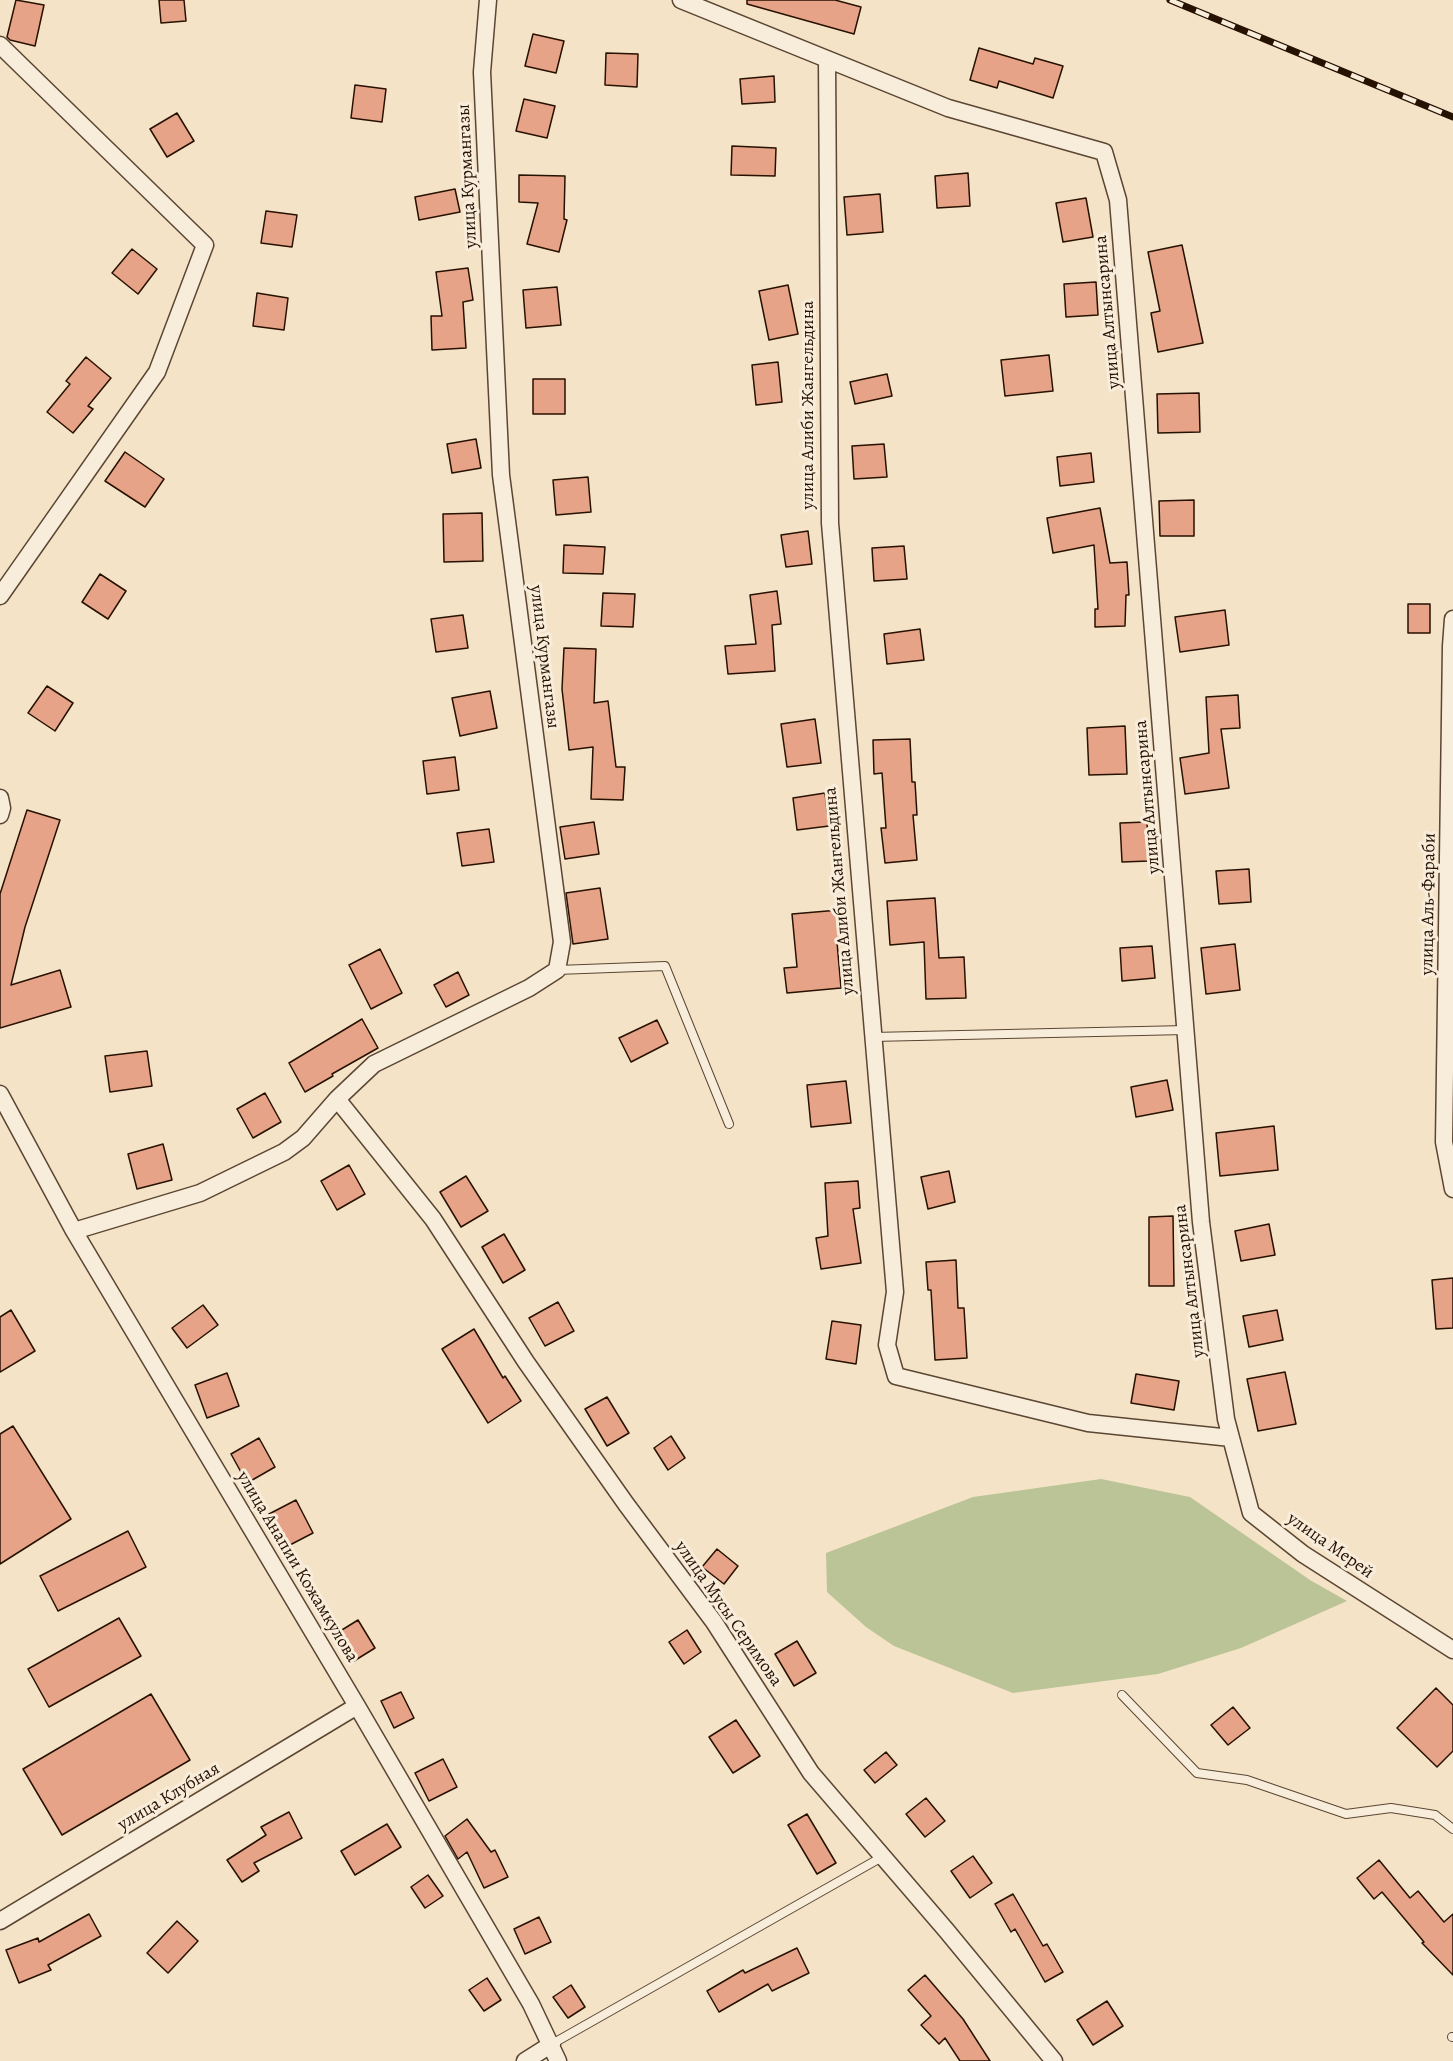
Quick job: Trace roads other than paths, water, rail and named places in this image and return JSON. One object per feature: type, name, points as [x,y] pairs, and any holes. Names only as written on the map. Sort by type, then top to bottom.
[{"type":"street","name":"улица Курмангазы","points":[[488,0],[482,72],[501,475],[562,942],[556,970]]},
{"type":"street","points":[[681,0],[827,59]]},
{"type":"street","points":[[0,45],[205,244],[157,372],[0,596]]},
{"type":"street","name":"улица Алтынсарина","points":[[827,59],[948,108],[1104,152],[1118,200],[1201,1222],[1226,1419],[1231,1438]]},
{"type":"street","name":"улица Алиби Жангельдина","points":[[827,59],[830,523],[895,1292],[887,1345],[896,1376],[1088,1423],[1231,1438]]},
{"type":"street","name":"улица Аль-Фараби","points":[[1453,619],[1444,1142],[1453,1189]]},
{"type":"street","points":[[74,1231],[200,1193],[284,1152],[303,1138],[337,1099],[374,1064],[529,988],[556,970]]},
{"type":"street","name":"улица Анапии Кожамкулова","points":[[0,1094],[74,1231],[357,1706],[531,2004],[552,2044],[558,2061]]},
{"type":"street","name":"улица Мусы Серимова","points":[[337,1099],[433,1220],[526,1362],[626,1504],[714,1622],[811,1773],[946,1930],[1054,2061]]},
{"type":"street","name":"улица Мерей","points":[[1231,1438],[1251,1513],[1303,1554],[1453,1650]]},
{"type":"street","name":"улица Клубная","points":[[0,1921],[357,1706]]},
{"type":"street","points":[[525,2061],[552,2044]]},
{"type":"lane","points":[[556,970],[665,966],[729,1124]]},
{"type":"lane","points":[[872,1037],[1186,1030]]},
{"type":"lane","points":[[1122,1695],[1197,1773],[1247,1780],[1346,1815],[1391,1808],[1435,1815],[1453,1829]]},
{"type":"lane","points":[[552,2044],[882,1857]]},
{"type":"railway","points":[[1170,0],[1453,117]]}]
